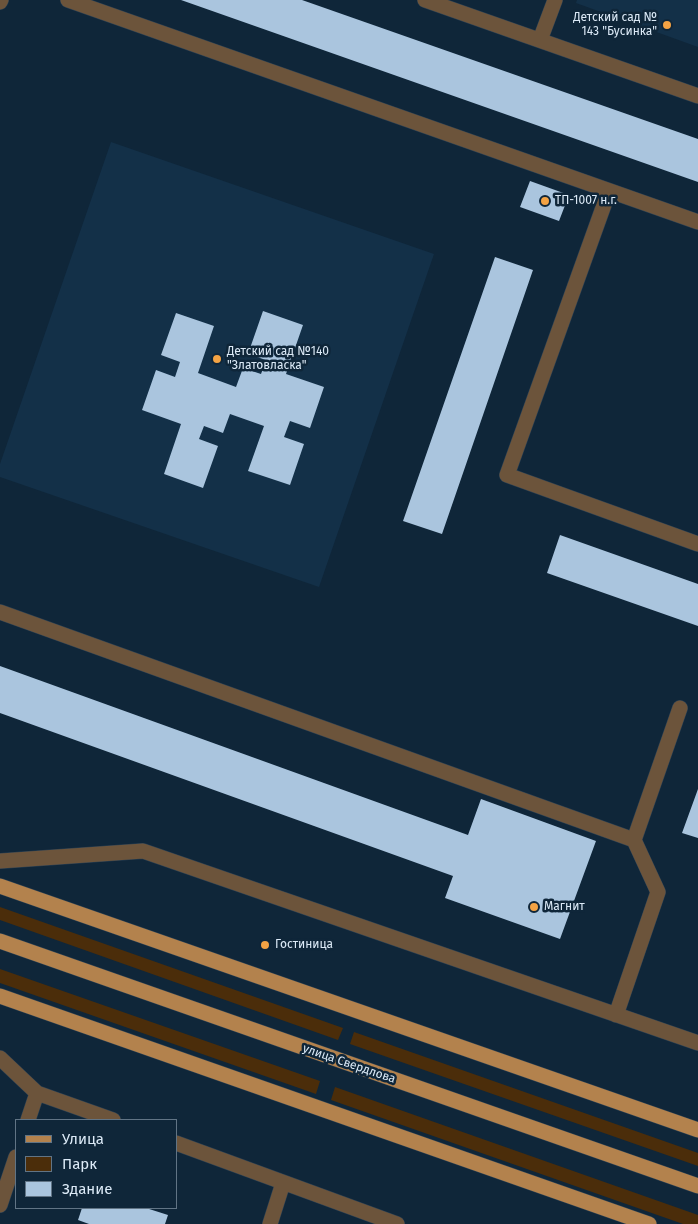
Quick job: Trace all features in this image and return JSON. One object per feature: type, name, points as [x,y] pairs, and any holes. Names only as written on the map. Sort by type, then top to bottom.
[{"type":"main road","points":[[0,886],[698,1130]]},
{"type":"main road","name":"улица Свердлова","points":[[0,941],[698,1186]]},
{"type":"main road","points":[[0,996],[649,1224]]},
{"type":"street","points":[[68,0],[698,222]]},
{"type":"street","points":[[424,0],[698,96]]},
{"type":"street","points":[[540,40],[555,0]]},
{"type":"street","points":[[609,191],[507,475],[698,544]]},
{"type":"street","points":[[0,612],[634,840]]},
{"type":"street","points":[[616,1015],[658,892],[634,840],[680,708]]},
{"type":"street","points":[[0,861],[143,851],[698,1043]]},
{"type":"street","points":[[0,1058],[38,1092],[110,1119]]},
{"type":"street","points":[[28,1119],[38,1092]]},
{"type":"street","points":[[178,1144],[397,1224]]},
{"type":"street","points":[[0,1206],[15,1160]]},
{"type":"street","points":[[270,1224],[283,1182]]},
{"type":"shaded area","name":"Детский сад № 143 \"Бусинка\"","points":[[577,0],[698,0],[698,47],[576,3]]},
{"type":"shaded area","name":"Детский сад №140 \"Златовласка\"","points":[[111,142],[434,254],[319,587],[0,477],[0,464]]},
{"type":"green space","points":[[0,907],[343,1028],[338,1040],[0,920]]},
{"type":"green space","points":[[0,969],[320,1081],[316,1094],[0,983]]},
{"type":"green space","points":[[354,1032],[698,1153],[698,1166],[350,1044]]},
{"type":"green space","points":[[335,1087],[698,1215],[698,1224],[683,1224],[331,1100]]},
{"type":"building","points":[[181,0],[302,0],[698,139],[698,182]]},
{"type":"building","name":"ТП-1007 н.г.","points":[[530,181],[569,195],[559,221],[520,207]]},
{"type":"building","points":[[495,257],[533,270],[442,534],[403,521]]},
{"type":"building","points":[[263,311],[303,325],[286,374],[324,387],[310,428],[290,421],[284,437],[304,444],[290,485],[248,471],[264,426],[230,414],[223,433],[204,426],[199,439],[218,446],[203,488],[164,474],[181,424],[142,410],[156,370],[175,377],[180,362],[161,355],[176,313],[214,326],[198,373],[236,387],[243,368],[261,374],[266,360],[248,354]]},
{"type":"building","points":[[560,535],[698,584],[698,626],[547,573]]},
{"type":"building","points":[[0,666],[468,835],[481,799],[596,841],[560,939],[445,898],[453,876],[0,713]]},
{"type":"building","points":[[698,789],[698,838],[682,833]]},
{"type":"building","points":[[82,1209],[149,1209],[168,1215],[165,1224],[89,1224],[78,1220]]},
{"type":"place","name":"Детский сад № 143 \"Бусинка\"","points":[[667,25]]},
{"type":"place","name":"ТП-1007 н.г.","points":[[545,201]]},
{"type":"place","name":"Детский сад №140 \"Златовласка\"","points":[[217,359]]},
{"type":"place","name":"Магнит","points":[[534,907]]},
{"type":"place","name":"Гостиница","points":[[265,945]]}]
